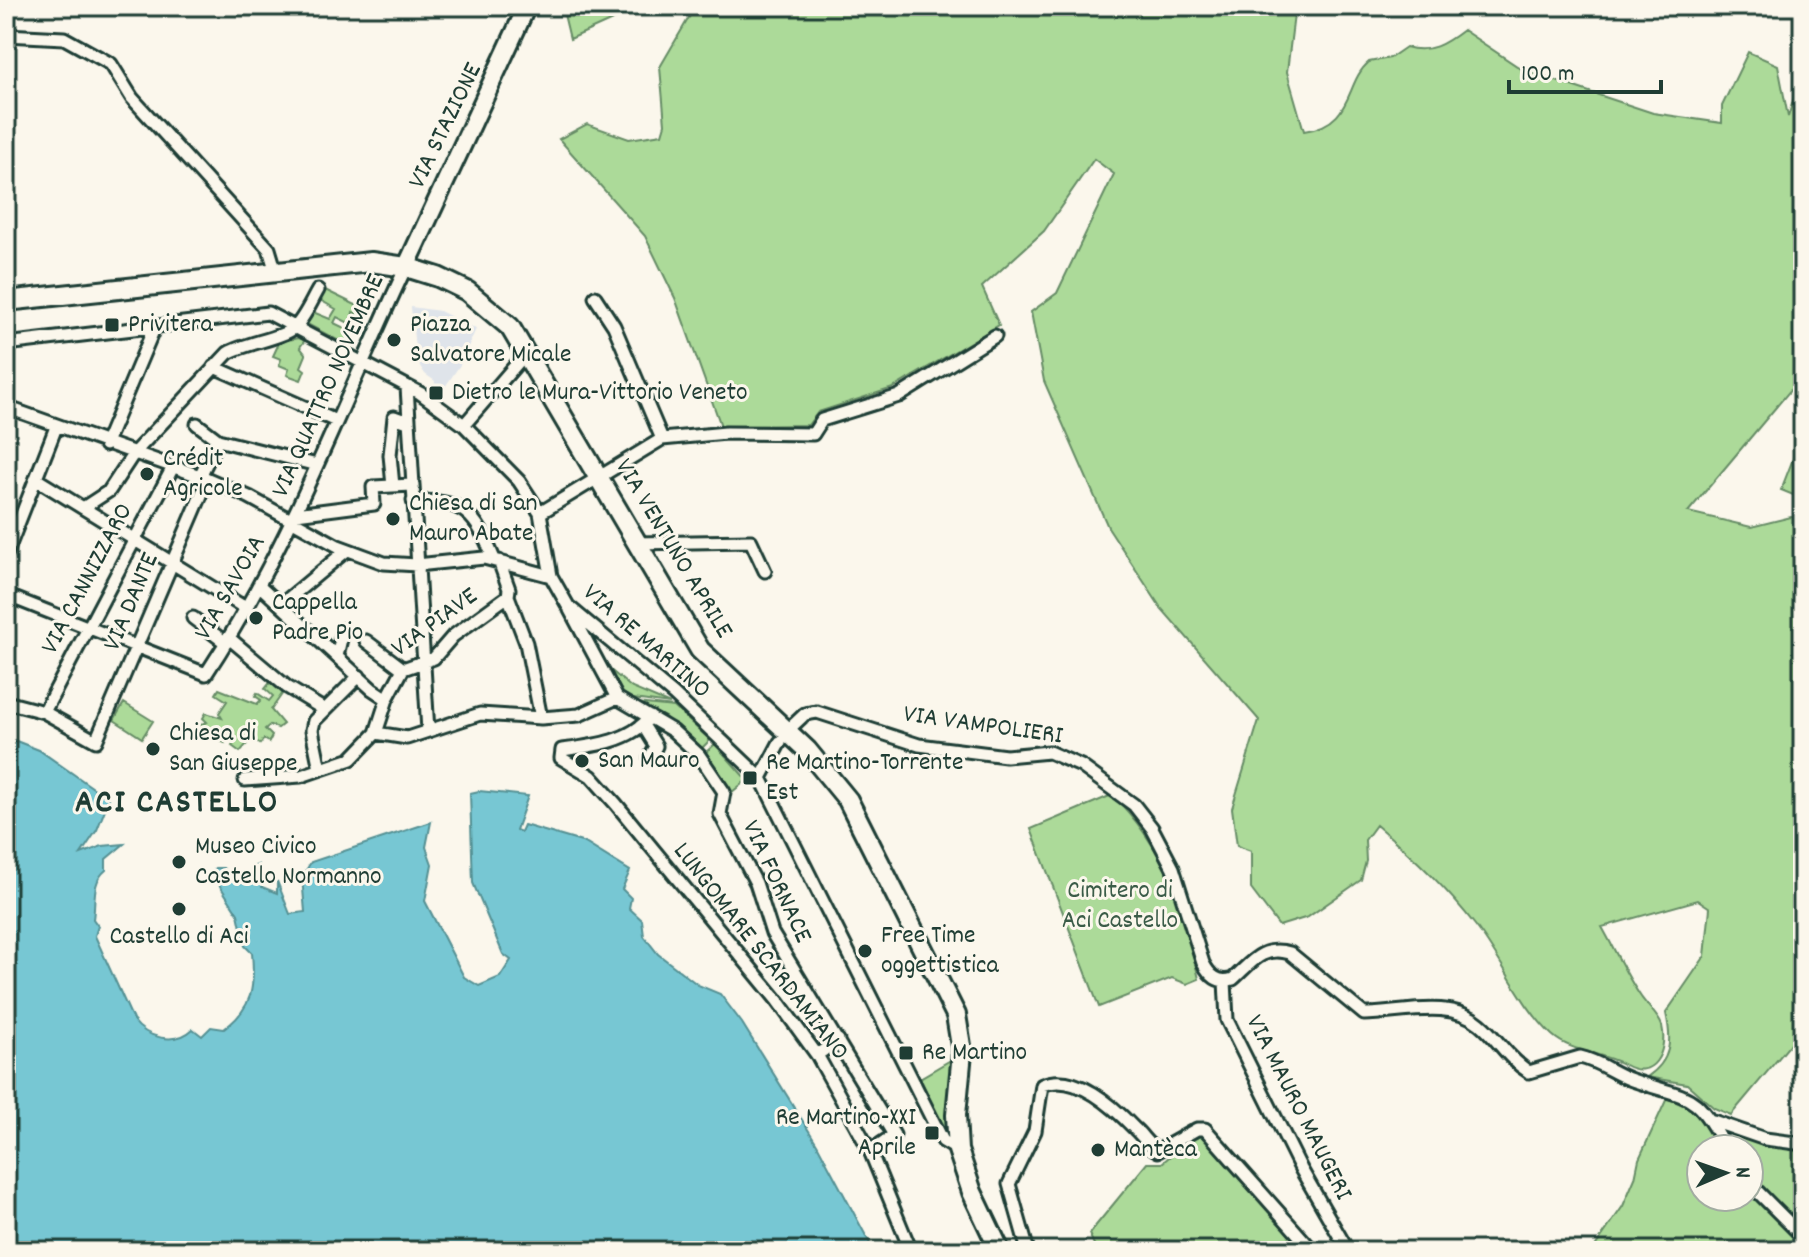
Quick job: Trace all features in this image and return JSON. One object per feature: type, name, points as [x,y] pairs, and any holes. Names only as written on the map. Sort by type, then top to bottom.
[{"type":"main road","name":"VIA STAZIONE","points":[[406,267],[527,6]]},
{"type":"main road","name":"VIA VENTUNO APRILE","points":[[6,301],[275,269],[371,262],[406,267],[438,277],[476,298],[502,319],[527,352],[634,543],[700,650],[784,737],[830,774],[848,800],[951,1001],[962,1052],[956,1115],[958,1150],[972,1192],[1000,1251]]},
{"type":"street","points":[[6,35],[64,38],[111,64],[149,118],[269,249],[275,269]]},
{"type":"street","name":"VIA QUATTRO NOVEMBRE","points":[[294,519],[406,267]]},
{"type":"street","points":[[83,508],[109,491],[134,453],[214,367],[246,343],[286,333],[296,326],[318,290]]},
{"type":"street","points":[[595,297],[614,326],[662,439]]},
{"type":"street","points":[[6,344],[268,313],[363,361],[464,425],[519,481],[540,513],[551,576]]},
{"type":"street","points":[[105,445],[155,326]]},
{"type":"street","points":[[540,513],[662,439],[726,433],[813,434],[822,420],[899,396],[995,336]]},
{"type":"street","points":[[464,425],[527,352]]},
{"type":"street","points":[[214,367],[336,421]]},
{"type":"street","points":[[407,387],[428,731]]},
{"type":"street","name":"VIA RE MARTINO","points":[[6,407],[204,478],[294,519],[347,550],[384,563],[417,565],[497,560],[551,576],[568,606],[674,695],[761,778],[943,1141],[958,1150]]},
{"type":"street","points":[[393,486],[390,455],[394,417],[408,422]]},
{"type":"street","points":[[197,424],[218,440],[317,465]]},
{"type":"street","points":[[6,555],[56,427]]},
{"type":"street","name":"VIA DANTE","points":[[44,712],[96,741],[138,648],[218,440]]},
{"type":"street","name":"VIA CANNIZZARO","points":[[44,712],[86,627],[173,467]]},
{"type":"street","points":[[36,479],[247,609]]},
{"type":"street","points":[[294,519],[374,504],[373,487],[412,485]]},
{"type":"street","points":[[413,501],[448,502],[465,508],[479,526],[509,589],[508,596],[526,643],[541,718]]},
{"type":"street","name":"VIA SAVOIA","points":[[138,648],[206,674],[247,609],[294,519]]},
{"type":"street","points":[[634,543],[751,541],[765,571]]},
{"type":"street","points":[[282,604],[332,566],[347,550]]},
{"type":"street","points":[[260,586],[387,699]]},
{"type":"street","points":[[6,595],[138,648]]},
{"type":"street","name":"VIA PIAVE","points":[[376,733],[387,699],[403,669],[424,663],[508,596]]},
{"type":"street","points":[[245,780],[281,780],[351,759],[376,733],[407,738],[480,714],[541,718],[579,715],[617,698],[568,606]]},
{"type":"street","points":[[193,618],[228,640],[287,687],[325,710]]},
{"type":"street","points":[[337,656],[343,630]]},
{"type":"street","points":[[366,641],[403,669]]},
{"type":"street","points":[[320,769],[312,730],[314,721],[359,676]]},
{"type":"street","name":"VIA FORNACE","points":[[617,698],[646,721],[673,731],[715,776],[724,792],[720,814],[756,883],[772,933],[894,1135],[870,1151]]},
{"type":"street","points":[[6,702],[44,712]]},
{"type":"street","name":"VIA VAMPOLIERI","points":[[784,737],[805,714],[817,712],[919,745],[1006,756],[1061,754],[1134,805],[1152,828],[1173,868],[1208,974],[1225,981]]},
{"type":"street","points":[[646,721],[656,746],[650,758]]},
{"type":"street","name":"LUNGOMARE SCARDAMIANO","points":[[646,721],[604,744],[562,750],[561,758],[591,776],[616,804],[777,1000],[817,1055],[870,1151],[911,1251]]},
{"type":"street","points":[[761,778],[784,737]]},
{"type":"street","points":[[1225,981],[1233,979],[1261,954],[1279,950],[1290,953],[1364,1014],[1437,1009],[1464,1014],[1478,1022],[1504,1052],[1529,1072],[1569,1058],[1592,1060],[1629,1079],[1692,1098],[1713,1121],[1719,1133]]},
{"type":"street","name":"VIA MAURO MAUGERI","points":[[1225,981],[1227,1020],[1301,1169],[1348,1251]]},
{"type":"street","points":[[817,1055],[838,1040]]},
{"type":"street","points":[[1028,1251],[1012,1199],[1010,1177],[1035,1131],[1039,1092],[1042,1085],[1050,1081],[1074,1086],[1110,1103],[1158,1151],[1197,1129],[1205,1129],[1313,1251]]},
{"type":"street","points":[[1713,1121],[1765,1139],[1803,1144]]},
{"type":"street","points":[[1765,1199],[1803,1237]]},
{"type":"shaded area","points":[[411,307],[440,311],[476,329],[460,365],[440,394],[434,389],[435,381],[425,374],[416,360]]},
{"type":"green space","points":[[562,6],[1295,6],[1287,72],[1304,131],[1320,127],[1340,112],[1355,81],[1369,62],[1390,58],[1406,47],[1422,49],[1436,46],[1463,30],[1523,70],[1653,113],[1722,123],[1722,106],[1748,52],[1778,65],[1788,117],[1803,69],[1803,375],[1688,512],[1751,527],[1791,517],[1803,519],[1803,1029],[1731,1115],[1714,1108],[1687,1084],[1647,1077],[1666,1057],[1669,1032],[1666,1013],[1705,956],[1710,908],[1698,900],[1602,927],[1636,989],[1662,1026],[1663,1045],[1656,1061],[1651,1067],[1635,1069],[1578,1049],[1552,1035],[1530,1010],[1485,938],[1464,911],[1428,872],[1376,825],[1365,840],[1366,861],[1361,880],[1308,917],[1279,926],[1251,889],[1251,851],[1237,846],[1232,808],[1259,720],[1161,608],[1108,527],[1044,381],[1031,312],[1057,293],[1114,174],[1094,159],[1044,231],[982,287],[999,325],[893,388],[818,412],[808,425],[721,426],[675,298],[645,236],[559,139],[587,124],[629,139],[662,134],[665,124],[660,67],[691,14],[641,7],[570,39]]},
{"type":"green space","points":[[325,290],[362,308],[359,315],[353,312],[351,324],[337,317],[334,323],[353,332],[352,348],[307,324],[313,312],[330,319],[336,309],[320,300]]},
{"type":"green space","points":[[305,340],[300,347],[306,355],[301,367],[305,370],[301,380],[287,375],[289,369],[279,365],[281,359],[273,356],[280,341]]},
{"type":"green space","points":[[1798,446],[1803,446],[1803,499],[1781,490]]},
{"type":"green space","points":[[608,668],[632,688],[670,704],[626,698]]},
{"type":"green space","points":[[273,679],[285,690],[271,710],[283,724],[278,728],[270,725],[265,729],[272,736],[269,742],[264,739],[260,744],[252,738],[240,752],[232,746],[235,741],[229,738],[225,743],[220,741],[223,735],[219,731],[211,736],[206,728],[198,725],[207,722],[203,718],[206,713],[222,718],[219,713],[227,701],[216,694],[219,689],[257,704],[261,700],[255,696],[257,693],[269,701],[273,696],[265,689]]},
{"type":"green space","points":[[124,703],[153,721],[142,738],[114,720]]},
{"type":"green space","points":[[636,703],[674,707],[710,740],[700,750],[665,717]]},
{"type":"green space","points":[[715,744],[747,780],[732,792],[704,754]]},
{"type":"green space","name":"Cimitero di Aci Castello","points":[[1112,795],[1147,836],[1170,880],[1199,979],[1187,984],[1172,978],[1099,1007],[1031,829]]},
{"type":"green space","points":[[954,1058],[948,1132],[945,1132],[920,1078]]},
{"type":"green space","points":[[1667,1098],[1695,1110],[1709,1133],[1685,1133],[1685,1213],[1765,1213],[1765,1207],[1803,1244],[1803,1251],[1592,1251],[1623,1206],[1639,1159]]},
{"type":"green space","points":[[1203,1136],[1304,1251],[1097,1251],[1089,1234],[1147,1163],[1162,1163],[1190,1139]]},
{"type":"green space","points":[[1765,1142],[1803,1150],[1803,1230],[1765,1188]]},
{"type":"water","points":[[6,737],[39,750],[109,799],[97,830],[81,854],[102,846],[124,844],[106,859],[106,870],[96,886],[93,919],[98,926],[95,936],[133,1020],[145,1031],[161,1038],[178,1037],[193,1029],[202,1036],[211,1027],[224,1029],[241,1013],[250,996],[252,953],[245,946],[238,914],[213,875],[215,868],[223,868],[237,883],[246,882],[253,867],[258,865],[262,887],[277,893],[277,881],[290,914],[305,912],[302,877],[311,862],[431,822],[426,847],[432,864],[425,901],[464,977],[479,986],[500,977],[511,960],[503,954],[473,883],[470,793],[479,791],[528,796],[516,830],[521,832],[524,825],[585,843],[630,871],[622,889],[631,898],[629,908],[642,920],[644,936],[658,954],[698,985],[720,994],[742,1023],[817,1144],[874,1251],[6,1251]]},
{"type":"place","name":"Privitera","points":[[112,325]]},
{"type":"place","name":"Piazza Salvatore Micale","points":[[394,340]]},
{"type":"place","name":"Dietro le Mura-Vittorio Veneto","points":[[436,393]]},
{"type":"place","name":"Crédit Agricole","points":[[147,474]]},
{"type":"place","name":"Chiesa di San Mauro Abate","points":[[393,519]]},
{"type":"place","name":"Cappella Padre Pio","points":[[256,618]]},
{"type":"place","name":"Chiesa di San Giuseppe","points":[[153,749]]},
{"type":"place","name":"San Mauro","points":[[582,761]]},
{"type":"place","name":"Re Martino-Torrente Est","points":[[750,778]]},
{"type":"place","name":"Museo Civico Castello Normanno","points":[[179,862]]},
{"type":"place","name":"Castello di Aci","points":[[179,909]]},
{"type":"place","name":"Free Time oggettistica","points":[[865,951]]},
{"type":"place","name":"Re Martino","points":[[906,1053]]},
{"type":"place","name":"Re Martino-XXI Aprile","points":[[932,1133]]},
{"type":"place","name":"Mantèca","points":[[1098,1150]]},
{"type":"district","name":"ACI CASTELLO","points":[[177,804]]}]
